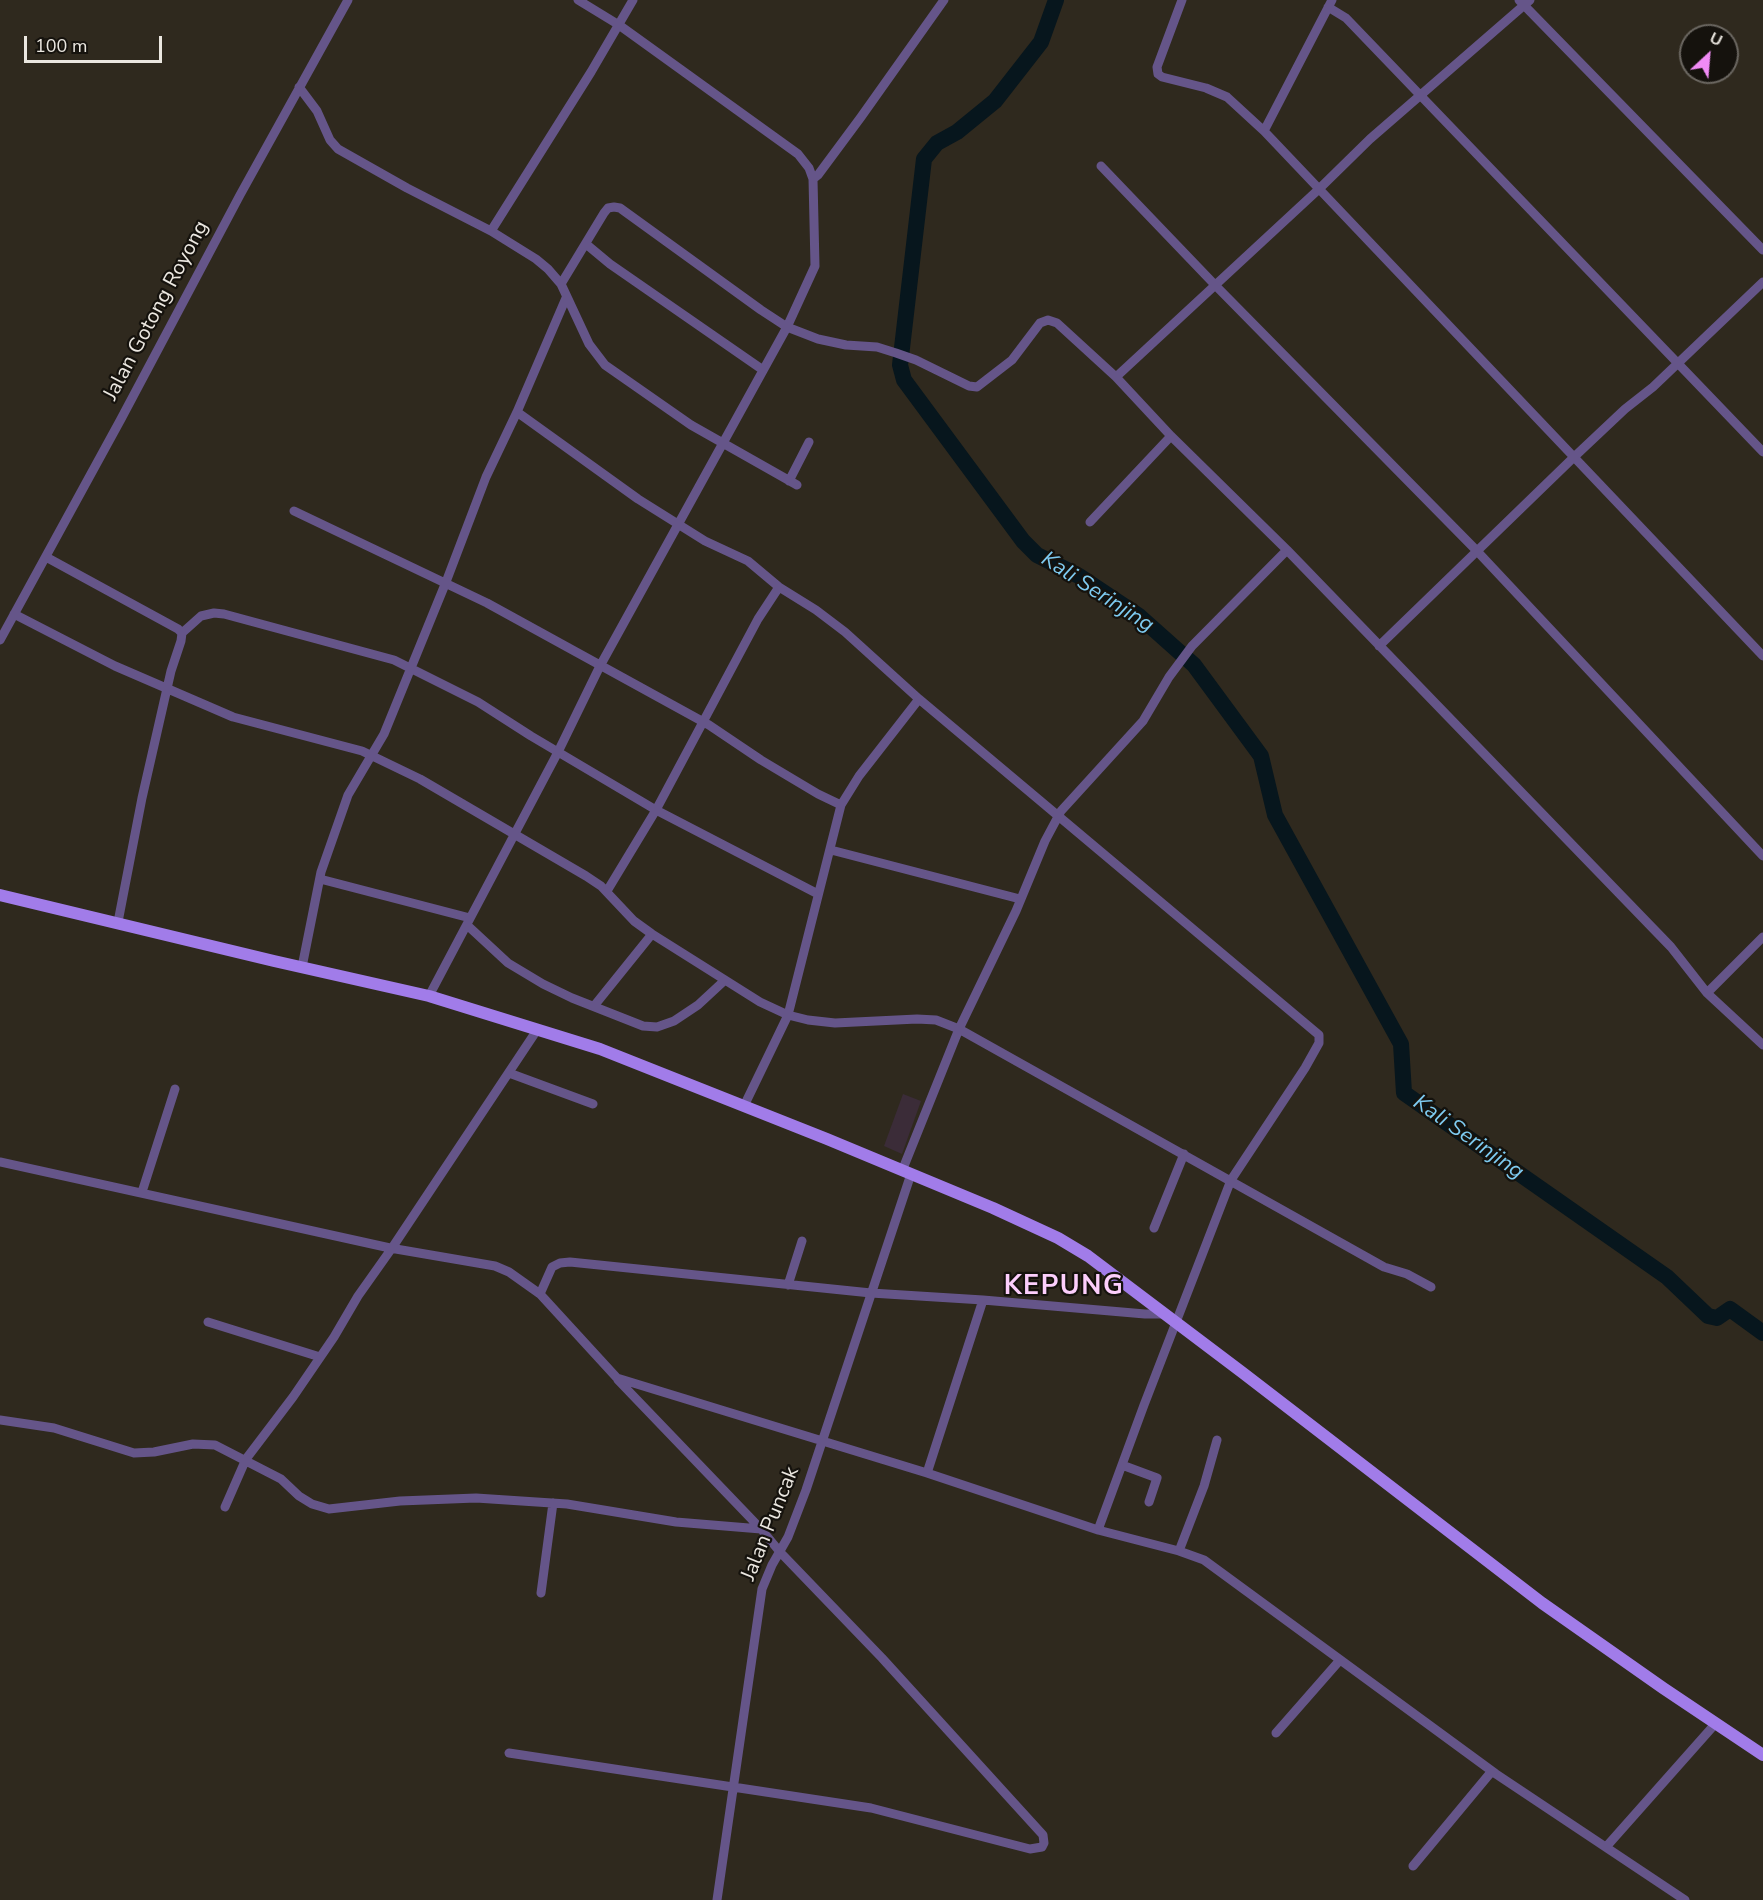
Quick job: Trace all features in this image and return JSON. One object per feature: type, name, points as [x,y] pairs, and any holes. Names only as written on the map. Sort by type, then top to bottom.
[{"type":"main road","points":[[0,895],[429,996],[611,1053],[993,1208],[1058,1238],[1088,1256],[1176,1322],[1542,1603],[1763,1755]]},
{"type":"street","name":"Jalan Gotong Royong","points":[[0,640],[348,0]]},
{"type":"street","points":[[429,996],[558,752],[600,666],[787,327],[815,266],[813,179],[804,162],[788,147],[619,25],[578,0]]},
{"type":"street","points":[[491,231],[633,0]]},
{"type":"street","points":[[813,179],[854,127],[944,0]]},
{"type":"street","points":[[1182,0],[1156,67],[1158,74],[1206,88],[1227,98],[1264,131],[1763,656]]},
{"type":"street","points":[[1116,377],[1216,286],[1370,139],[1525,2],[1763,250]]},
{"type":"street","points":[[1264,131],[1330,4],[1763,452]]},
{"type":"street","points":[[299,87],[317,111],[330,140],[338,149],[491,231],[548,269],[561,284],[589,344],[605,365],[691,425],[793,483],[809,442]]},
{"type":"street","points":[[1101,166],[1476,550],[1763,856]]},
{"type":"street","points":[[561,284],[608,208],[620,208],[787,327],[818,339],[846,345],[877,347],[896,353],[916,360],[969,386],[977,387],[1012,360],[1040,323],[1048,320],[1057,323],[1116,377],[1171,436],[1287,549],[1671,947],[1707,993],[1763,1045]]},
{"type":"street","points":[[586,244],[610,264],[763,370]]},
{"type":"street","points":[[1379,646],[1573,458],[1679,363],[1763,282]]},
{"type":"street","points":[[302,967],[320,879],[348,795],[384,734],[486,477],[566,298]]},
{"type":"street","points":[[517,412],[599,472],[678,525],[748,561],[778,587],[816,610],[845,632],[919,699],[1061,810],[1319,1035],[1319,1043],[1305,1068],[1230,1184],[1098,1530]]},
{"type":"street","points":[[1090,522],[1171,436]]},
{"type":"street","points":[[294,511],[487,603],[704,722],[770,766],[841,805]]},
{"type":"street","name":"Jalan Puncak","points":[[717,1900],[759,1606],[767,1576],[795,1520],[822,1443],[871,1293],[906,1173],[956,1035],[1061,810],[1143,720],[1169,677],[1192,646],[1287,549]]},
{"type":"street","points":[[46,557],[182,633]]},
{"type":"street","points":[[607,891],[656,810],[758,619],[778,587]]},
{"type":"street","points":[[118,922],[142,798],[182,633],[201,616],[214,613],[394,660],[478,702],[656,810],[818,894]]},
{"type":"street","points":[[14,614],[115,666],[233,717],[346,747],[370,755],[420,779],[586,876],[607,891],[634,921],[760,1002],[788,1015],[835,1023],[936,1020],[956,1035],[1181,1160],[1267,1203],[1384,1267],[1407,1274],[1431,1287]]},
{"type":"street","points":[[744,1106],[788,1015],[841,805],[859,776],[919,699]]},
{"type":"street","points":[[831,850],[1020,899]]},
{"type":"street","points":[[320,879],[469,921],[508,963],[543,984],[643,1026],[657,1027],[674,1021],[698,1005],[725,980]]},
{"type":"street","points":[[594,1006],[652,934]]},
{"type":"street","points":[[1707,993],[1763,937]]},
{"type":"street","points":[[225,1507],[246,1459],[320,1358],[358,1296],[537,1030]]},
{"type":"street","points":[[509,1073],[593,1104]]},
{"type":"street","points":[[142,1192],[175,1089]]},
{"type":"street","points":[[1154,1228],[1181,1160]]},
{"type":"street","points":[[0,1162],[392,1248],[495,1266],[509,1272],[540,1294],[882,1658],[1043,1835],[1044,1843],[1042,1847],[1030,1849],[871,1809],[509,1753]]},
{"type":"street","points":[[788,1285],[802,1241]]},
{"type":"street","points":[[540,1294],[552,1267],[570,1262],[871,1293],[1165,1314]]},
{"type":"street","points":[[927,1473],[983,1300]]},
{"type":"street","points":[[208,1322],[320,1358]]},
{"type":"street","points":[[617,1378],[822,1443],[927,1473],[1098,1530],[1179,1551],[1204,1560],[1492,1771],[1685,1900]]},
{"type":"street","points":[[0,1420],[54,1428],[134,1453],[154,1452],[193,1444],[215,1445],[281,1479],[299,1496],[312,1504],[329,1509],[400,1501],[476,1498],[553,1503],[626,1512],[676,1522],[761,1529]]},
{"type":"street","points":[[1179,1551],[1204,1486],[1217,1440]]},
{"type":"street","points":[[1122,1465],[1157,1478],[1149,1502]]},
{"type":"street","points":[[541,1593],[553,1503]]},
{"type":"street","points":[[1276,1733],[1340,1660]]},
{"type":"street","points":[[1606,1847],[1716,1723]]},
{"type":"street","points":[[1413,1866],[1492,1771]]},
{"type":"shaded area","points":[[903,1094],[921,1101],[902,1154],[884,1146]]},
{"type":"waterway","name":"Kali Serinjing","points":[[1056,0],[1041,42],[995,101],[957,132],[937,143],[924,159],[900,365],[904,380],[1023,541],[1037,555],[1079,576],[1139,616],[1194,665],[1261,756],[1275,815],[1401,1044],[1404,1093],[1667,1277],[1708,1316],[1717,1318],[1730,1309],[1763,1333]]},
{"type":"district","name":"KEPUNG","points":[[1064,1287]]}]
